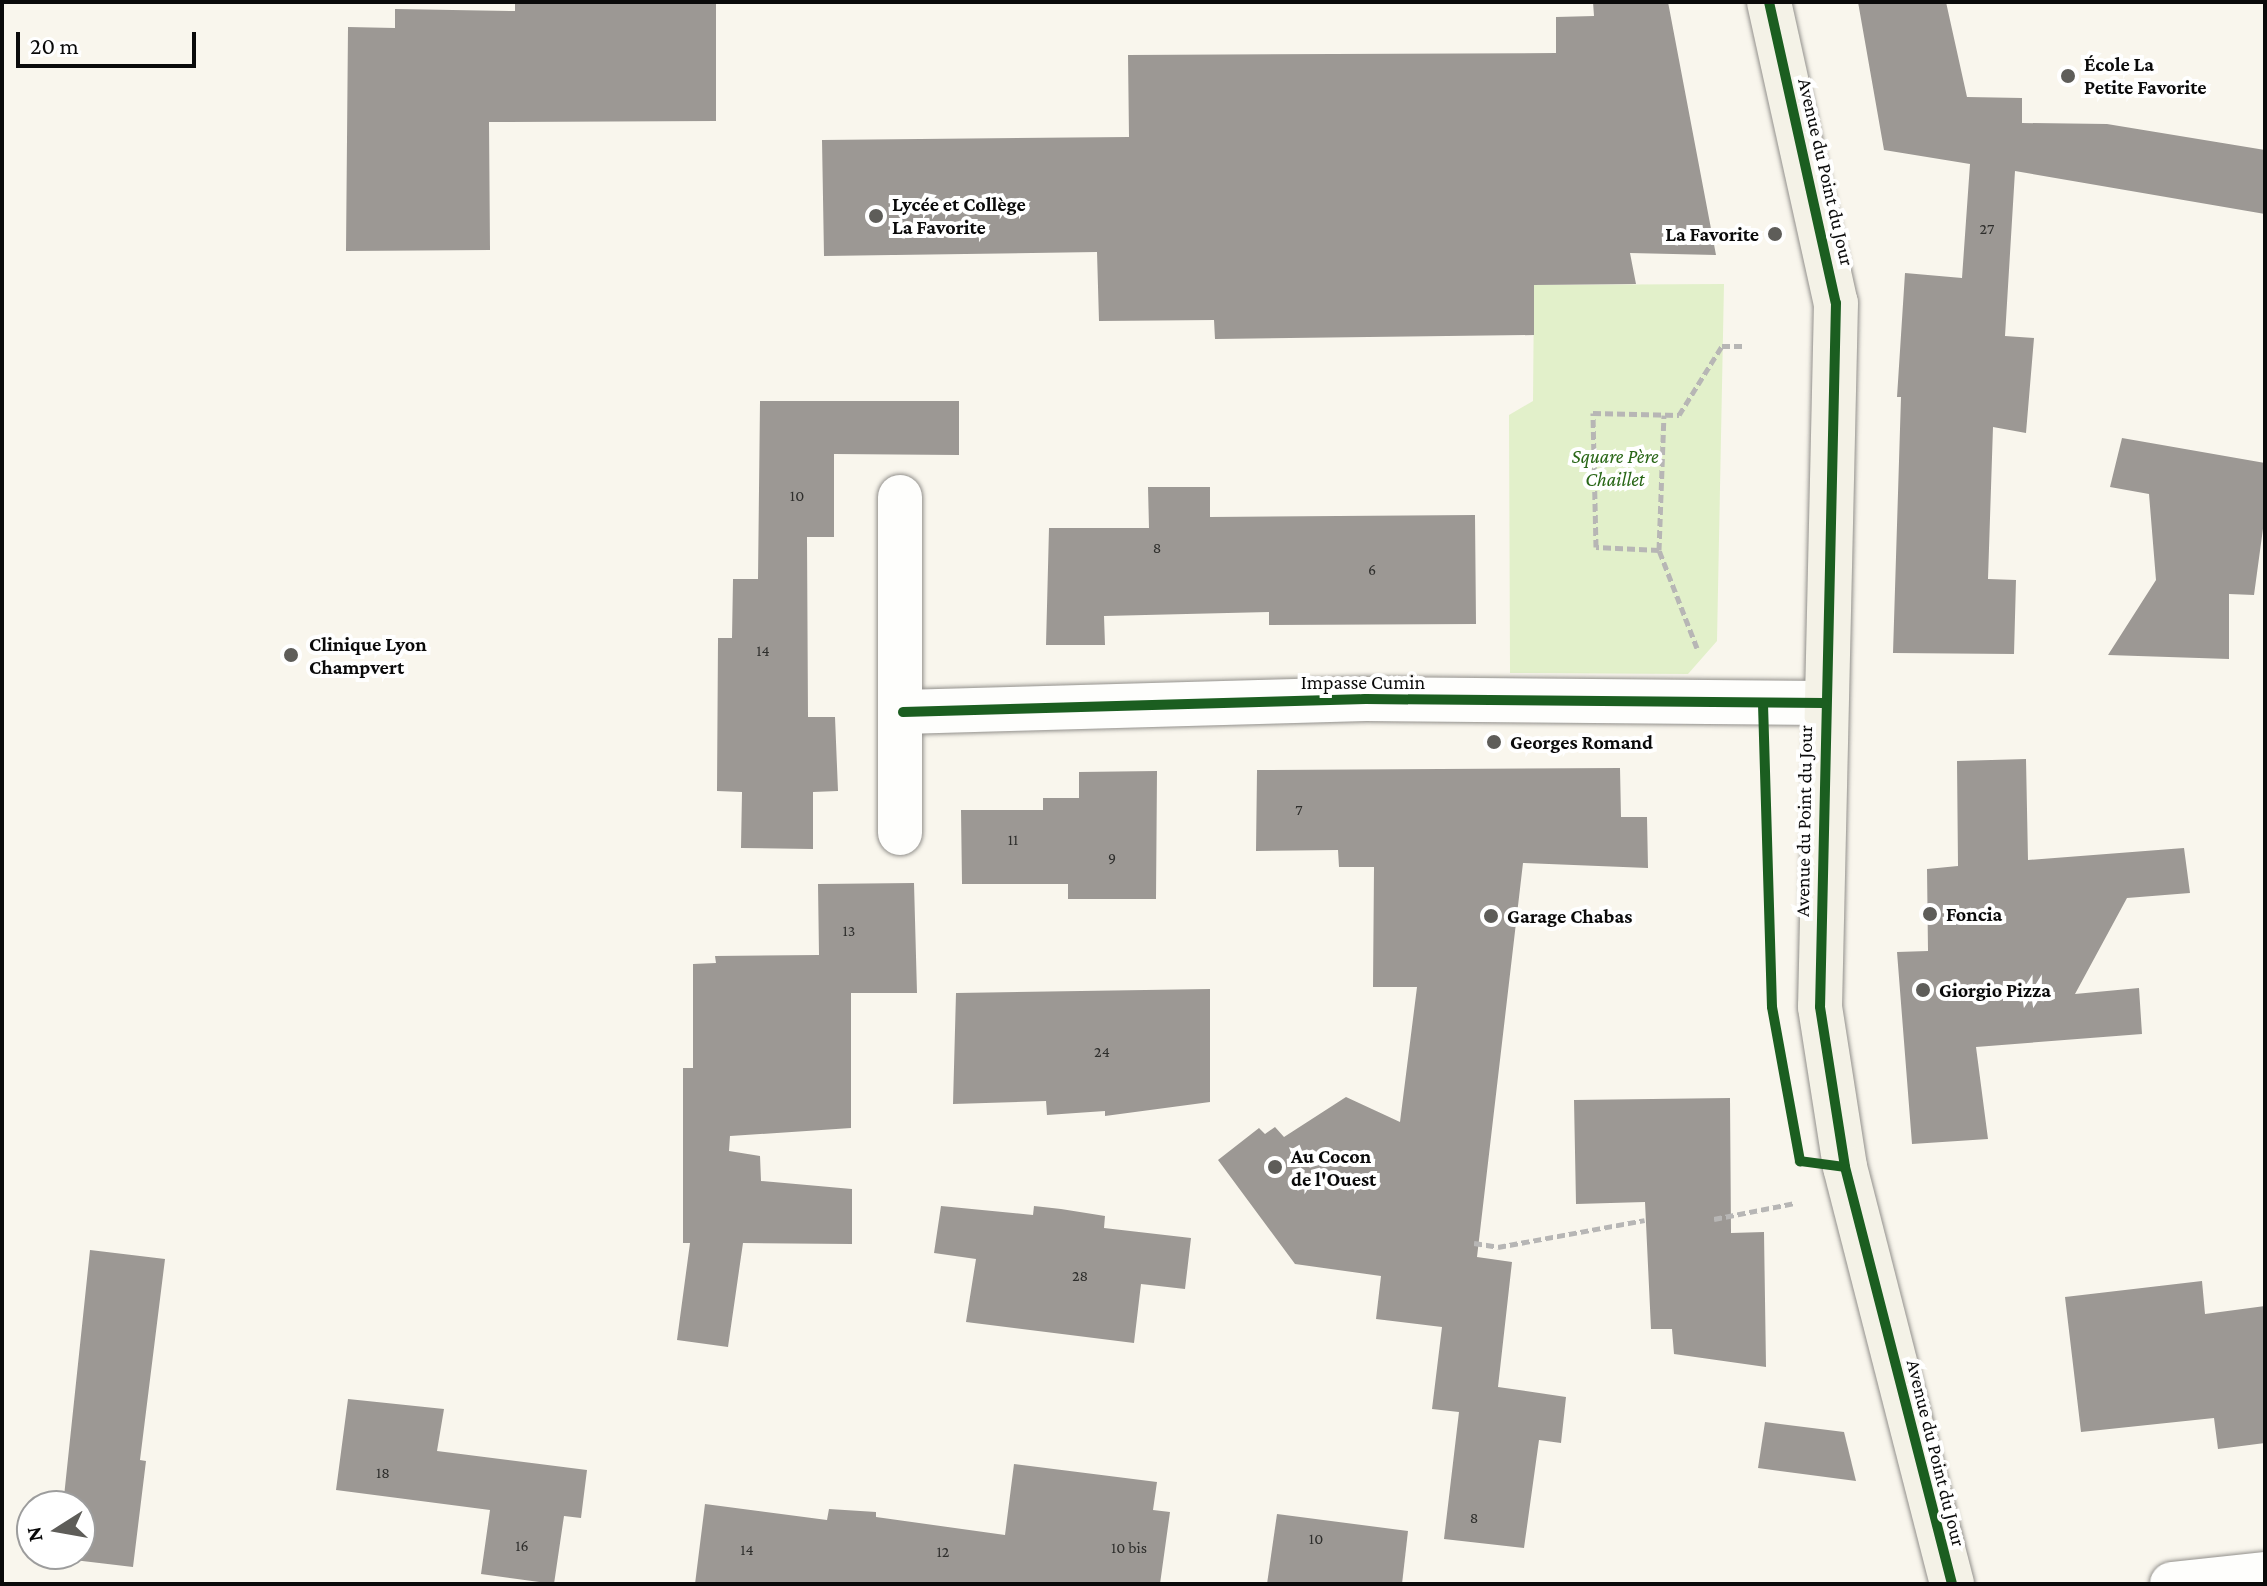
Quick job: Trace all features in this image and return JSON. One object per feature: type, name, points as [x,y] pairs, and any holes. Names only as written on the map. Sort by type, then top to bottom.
[{"type":"main road","name":"Avenue du Point du Jour","points":[[1769,2],[1836,303],[1824,703],[1820,1007],[1845,1167],[1952,1584]]},
{"type":"street","points":[[900,497],[903,712],[900,833]]},
{"type":"street","name":"Impasse Cumin","points":[[903,712],[1366,699],[1824,703]]},
{"type":"street","points":[[2172,1584],[2265,1574]]},
{"type":"path","points":[[1659,550],[1596,547],[1593,413],[1679,415],[1722,346],[1744,346]]},
{"type":"path","points":[[1664,415],[1659,550],[1695,644],[1706,658]]},
{"type":"path","points":[[1714,1219],[1795,1203]]},
{"type":"path","points":[[1474,1243],[1498,1247],[1645,1220]]},
{"type":"green space","name":"Square Père Chaillet","points":[[1724,284],[1717,641],[1688,674],[1510,673],[1509,415],[1533,401],[1534,285]]},
{"type":"building","points":[[515,2],[716,2],[716,121],[489,122],[490,250],[346,251],[348,27],[395,28],[395,9],[515,11]]},
{"type":"building","points":[[1593,2],[1668,2],[1716,255],[1630,253],[1636,284],[1534,285],[1534,335],[1215,339],[1214,320],[1099,321],[1097,252],[824,256],[822,140],[1129,137],[1128,55],[1556,53],[1556,17],[1594,16]]},
{"type":"building","points":[[1858,2],[1946,2],[1967,97],[2022,98],[2022,123],[2107,124],[2265,150],[2265,214],[2015,171],[2005,336],[2034,338],[2026,433],[1993,427],[1988,579],[2016,580],[2014,654],[1893,653],[1901,397],[1897,397],[1905,273],[1962,278],[1970,164],[1884,150]]},
{"type":"building","points":[[760,401],[959,401],[959,455],[834,454],[834,537],[807,537],[808,717],[835,717],[838,791],[813,792],[813,849],[741,848],[742,792],[717,791],[718,638],[732,638],[733,579],[758,579]]},
{"type":"building","points":[[2122,438],[2265,463],[2265,514],[2254,595],[2229,594],[2229,659],[2108,655],[2156,580],[2149,494],[2110,487]]},
{"type":"building","points":[[1148,487],[1210,487],[1210,517],[1475,515],[1476,624],[1269,625],[1269,612],[1104,616],[1105,645],[1046,645],[1049,528],[1149,528]]},
{"type":"building","points":[[2026,759],[2028,860],[2184,848],[2190,893],[2127,898],[2075,994],[2139,988],[2142,1034],[1976,1047],[1988,1139],[1912,1144],[1897,952],[1928,951],[1927,869],[1958,866],[1957,761]]},
{"type":"building","points":[[1620,768],[1621,817],[1647,817],[1648,868],[1523,863],[1477,1257],[1512,1262],[1498,1387],[1566,1397],[1561,1443],[1539,1440],[1524,1548],[1444,1539],[1459,1412],[1432,1409],[1442,1327],[1376,1319],[1381,1276],[1295,1264],[1218,1160],[1259,1128],[1265,1134],[1275,1127],[1284,1137],[1346,1097],[1400,1122],[1417,987],[1373,987],[1374,867],[1339,867],[1338,850],[1256,851],[1257,770]]},
{"type":"building","points":[[1157,771],[1156,899],[1068,899],[1068,884],[962,884],[961,810],[1043,810],[1043,798],[1079,798],[1079,772]]},
{"type":"building","points":[[914,883],[917,993],[851,993],[851,1128],[730,1136],[729,1151],[760,1156],[761,1181],[852,1189],[852,1244],[743,1243],[728,1347],[677,1340],[690,1243],[683,1243],[683,1068],[693,1068],[693,964],[716,963],[715,956],[819,955],[818,884]]},
{"type":"building","points":[[1210,989],[1210,1102],[1105,1116],[1105,1111],[1047,1115],[1046,1101],[953,1104],[956,993]]},
{"type":"building","points":[[1730,1098],[1731,1233],[1764,1232],[1766,1367],[1674,1354],[1672,1329],[1651,1329],[1645,1202],[1576,1204],[1574,1100]]},
{"type":"building","points":[[941,1206],[1033,1215],[1034,1206],[1061,1209],[1105,1216],[1104,1228],[1191,1238],[1185,1289],[1141,1284],[1134,1343],[966,1322],[976,1259],[934,1253]]},
{"type":"building","points":[[90,1250],[165,1259],[140,1460],[146,1461],[133,1567],[96,1563],[96,1490],[65,1490]]},
{"type":"building","points":[[2202,1281],[2205,1314],[2265,1306],[2265,1443],[2218,1449],[2214,1418],[2081,1432],[2065,1297]]},
{"type":"building","points":[[348,1399],[444,1409],[437,1451],[587,1470],[581,1518],[564,1516],[554,1584],[481,1574],[490,1510],[336,1490]]},
{"type":"building","points":[[1765,1422],[1844,1432],[1856,1481],[1758,1468]]},
{"type":"building","points":[[1014,1464],[1157,1482],[1153,1510],[1170,1512],[1160,1584],[695,1584],[705,1504],[827,1520],[829,1509],[876,1512],[876,1517],[1005,1535]]},
{"type":"building","points":[[1277,1514],[1408,1531],[1402,1584],[1267,1584]]},
{"type":"cycle path","points":[[1769,2],[1836,303],[1820,1007],[1845,1167],[1952,1584]]},
{"type":"cycle path","points":[[903,712],[1366,699],[1824,703]]},
{"type":"cycle path","points":[[1763,704],[1772,1007],[1800,1161],[1845,1167]]},
{"type":"place","name":"École La Petite Favorite","points":[[2068,76]]},
{"type":"place","name":"Lycée et Collège La Favorite","points":[[876,216]]},
{"type":"place","name":"La Favorite","points":[[1775,234]]},
{"type":"place","name":"Clinique Lyon Champvert","points":[[291,655]]},
{"type":"place","name":"Georges Romand","points":[[1494,742]]},
{"type":"place","name":"Foncia","points":[[1930,914]]},
{"type":"place","name":"Garage Chabas","points":[[1491,916]]},
{"type":"place","name":"Giorgio Pizza","points":[[1923,990]]},
{"type":"place","name":"Au Cocon de l'Ouest","points":[[1275,1167]]}]
